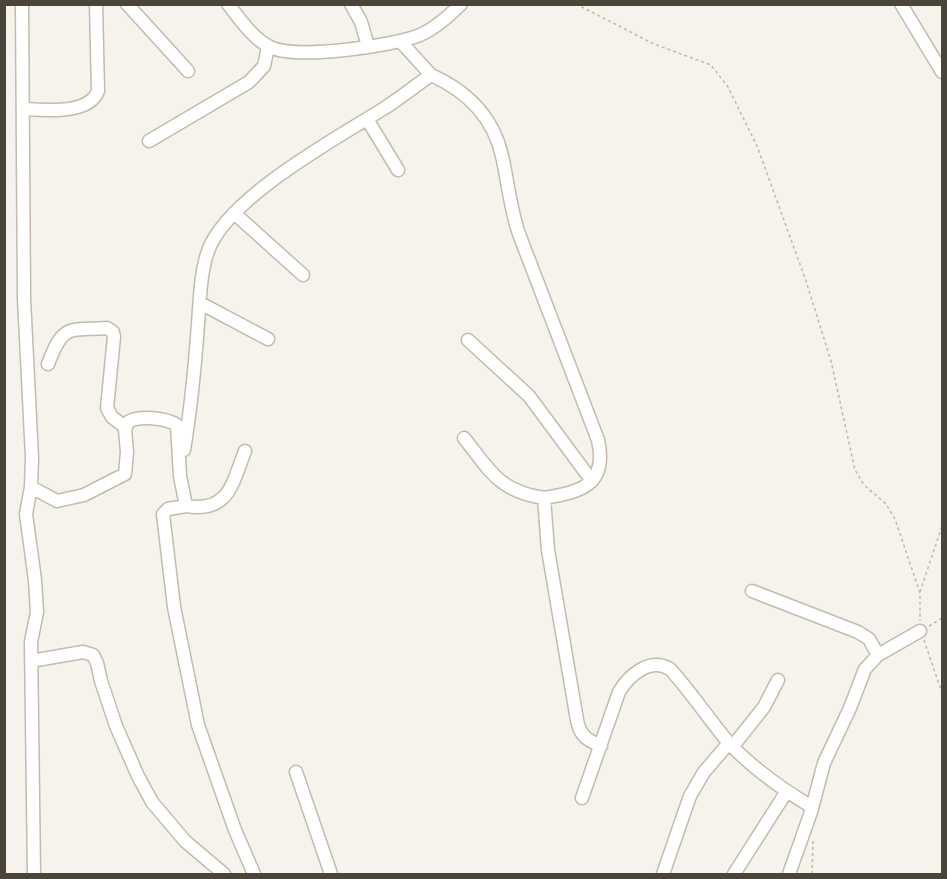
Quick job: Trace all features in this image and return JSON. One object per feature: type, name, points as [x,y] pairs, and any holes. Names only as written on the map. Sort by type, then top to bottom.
[{"type":"street","points":[[22,4],[24,298],[32,458],[31,487],[26,514],[37,612],[31,642],[34,874]]},
{"type":"street","points":[[23,109],[62,110],[84,105],[95,99],[98,91],[96,4]]},
{"type":"street","points":[[127,4],[188,71]]},
{"type":"street","points":[[228,4],[268,47],[296,53],[401,42],[429,31],[457,6]]},
{"type":"street","points":[[351,4],[361,22],[368,46]]},
{"type":"street","points":[[901,4],[942,72]]},
{"type":"street","points":[[401,42],[431,75],[457,88],[470,100],[487,122],[498,143],[519,234],[598,440],[600,466],[592,481],[579,491],[544,498],[517,492],[500,482],[464,438]]},
{"type":"street","points":[[149,141],[249,82],[264,66],[268,47]]},
{"type":"street","points":[[180,476],[190,414],[205,262],[217,235],[234,213],[271,183],[431,75]]},
{"type":"street","points":[[367,119],[398,170]]},
{"type":"street","points":[[234,213],[303,275]]},
{"type":"street","points":[[200,303],[268,339]]},
{"type":"street","points":[[48,363],[57,341],[65,333],[107,328],[111,330],[114,337],[107,408],[111,417],[125,427]]},
{"type":"street","points":[[468,340],[529,396],[592,481]]},
{"type":"street","points":[[31,487],[57,501],[84,495],[124,474],[127,452],[125,427],[128,422],[135,419],[159,420],[175,424],[178,428],[180,476],[186,506]]},
{"type":"street","points":[[245,452],[230,490],[219,502],[203,508],[186,506],[168,509],[163,514],[174,607],[198,725],[235,830],[254,874]]},
{"type":"street","points":[[544,498],[548,550],[578,728],[585,739],[601,747]]},
{"type":"street","points":[[752,591],[858,632],[868,639],[878,655]]},
{"type":"street","points":[[789,874],[828,754],[866,669],[878,655],[921,631]]},
{"type":"street","points":[[32,661],[83,652],[93,655],[116,726],[138,776],[153,802],[185,840],[224,874]]},
{"type":"street","points":[[582,798],[614,704],[624,685],[639,670],[657,664],[670,669],[731,744],[755,767],[786,791],[812,807]]},
{"type":"street","points":[[663,874],[690,796],[704,772],[764,707],[778,680]]},
{"type":"street","points":[[296,772],[331,874]]},
{"type":"street","points":[[734,874],[786,791]]},
{"type":"path","points":[[576,4],[654,44],[711,65],[728,87],[757,146],[805,278],[831,361],[855,470],[864,485],[882,498],[892,513],[920,593]]},
{"type":"path","points":[[942,526],[920,593],[921,631],[942,693]]},
{"type":"path","points":[[921,631],[942,618]]},
{"type":"path","points":[[812,874],[813,834]]}]
